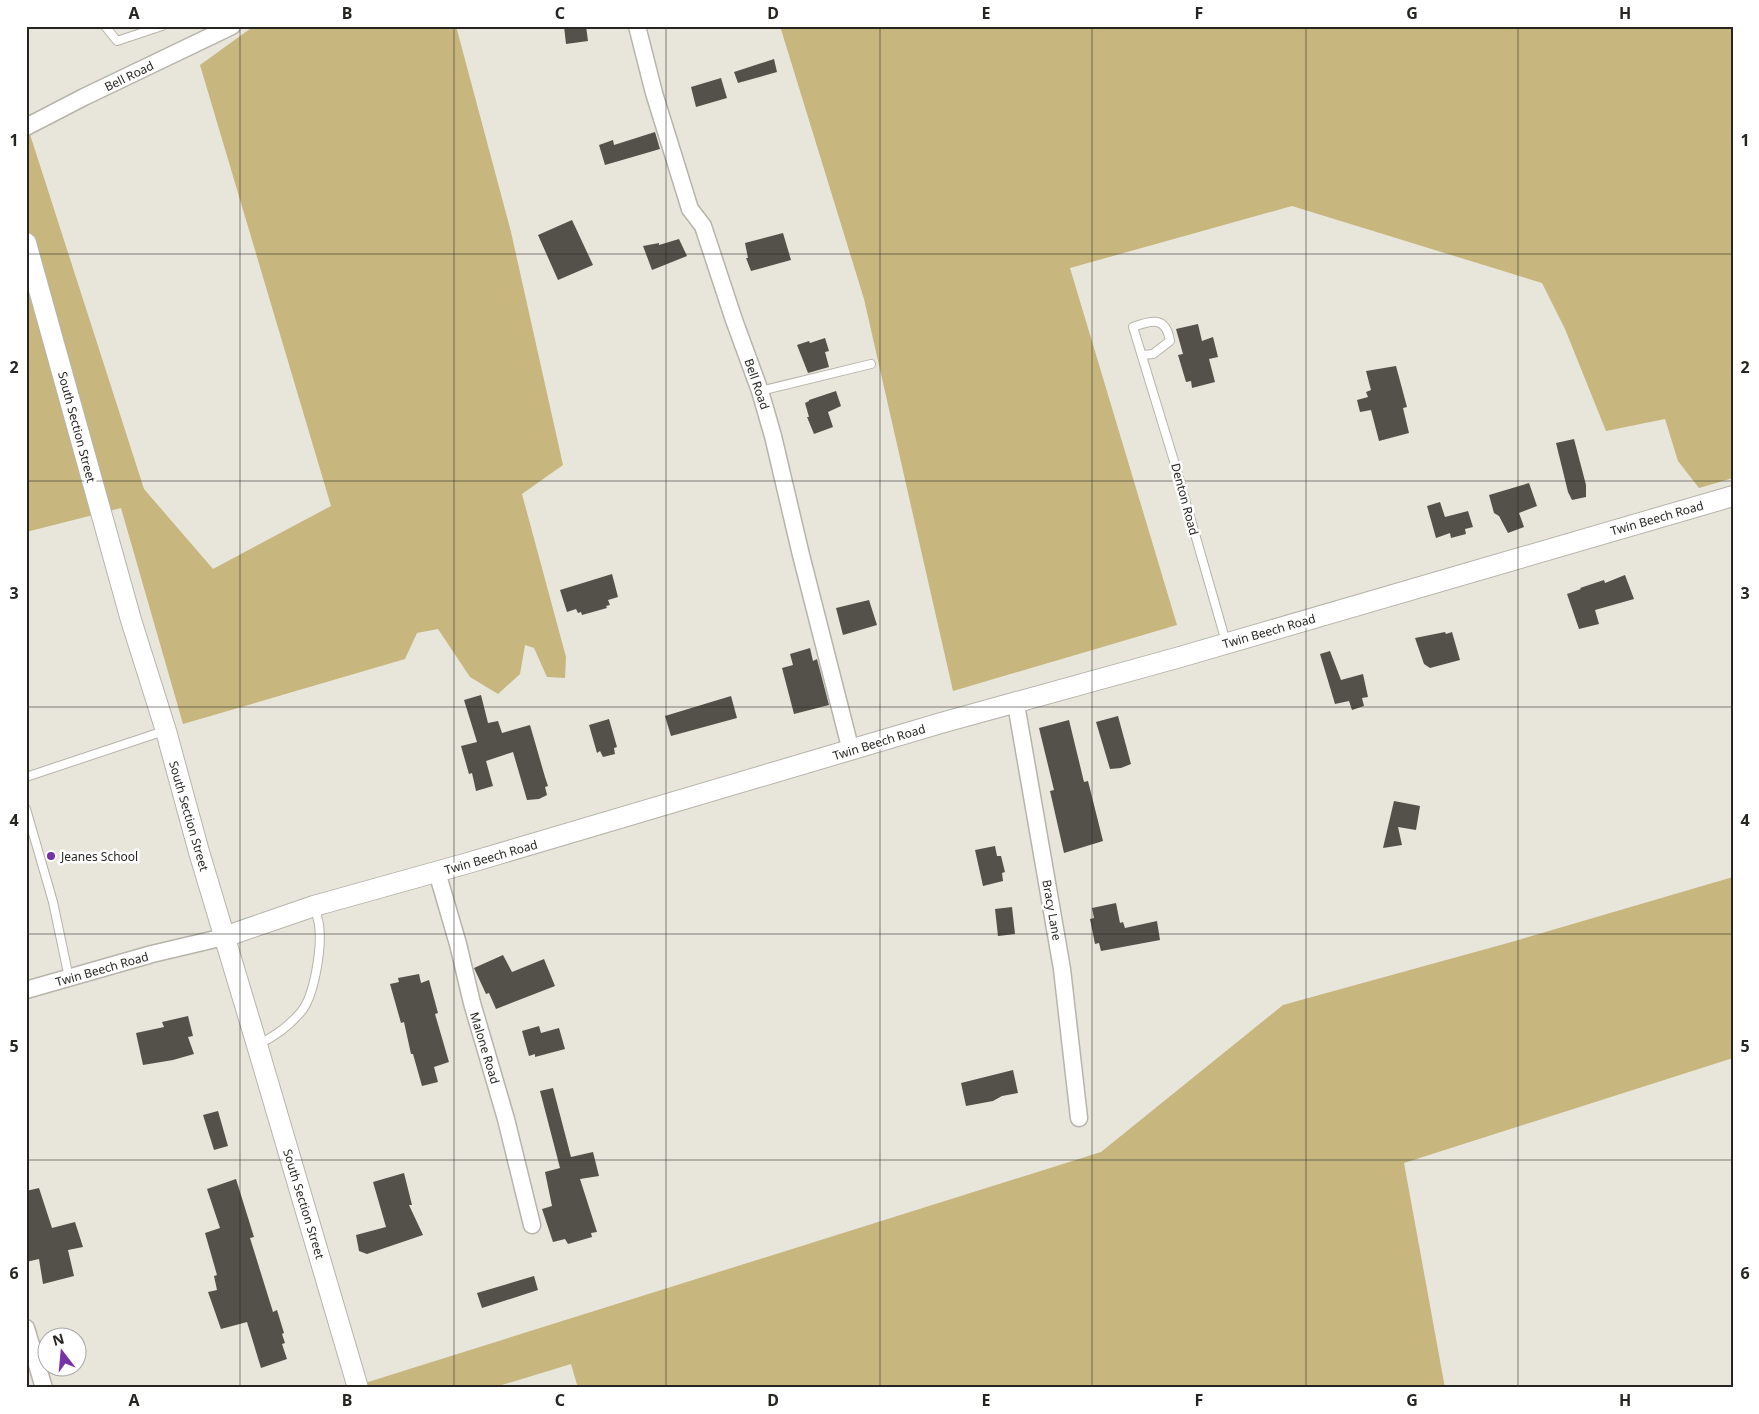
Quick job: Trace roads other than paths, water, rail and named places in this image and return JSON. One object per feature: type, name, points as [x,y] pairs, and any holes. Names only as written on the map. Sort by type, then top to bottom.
[{"type":"street","name":"Bell Road","points":[[26,127],[232,26]]},
{"type":"street","name":"Bell Road","points":[[637,26],[654,94],[690,209],[703,226],[760,391],[773,436],[851,751]]},
{"type":"street","name":"South Section Street","points":[[26,243],[131,620],[166,731],[199,852],[358,1388]]},
{"type":"street","name":"Twin Beech Road","points":[[26,990],[152,954],[224,936],[314,906],[1733,496]]},
{"type":"street","name":"Bracy Lane","points":[[1016,704],[1062,970],[1079,1118]]},
{"type":"street","name":"Malone Road","points":[[437,872],[458,944],[472,1003],[506,1119],[532,1225]]},
{"type":"street","points":[[26,1328],[44,1388]]},
{"type":"lane","points":[[105,26],[117,41],[162,26]]},
{"type":"lane","name":"Denton Road","points":[[1143,355],[1153,354],[1170,341],[1169,333],[1165,326],[1156,321],[1134,327],[1226,643]]},
{"type":"lane","points":[[760,391],[871,364]]},
{"type":"lane","points":[[26,777],[166,731]]},
{"type":"lane","points":[[26,809],[53,902],[69,978]]},
{"type":"lane","points":[[257,1045],[276,1035],[302,1012],[314,984],[319,950],[319,925],[314,906]]},
{"type":"place","name":"Jeanes School","points":[[51,856]]}]
